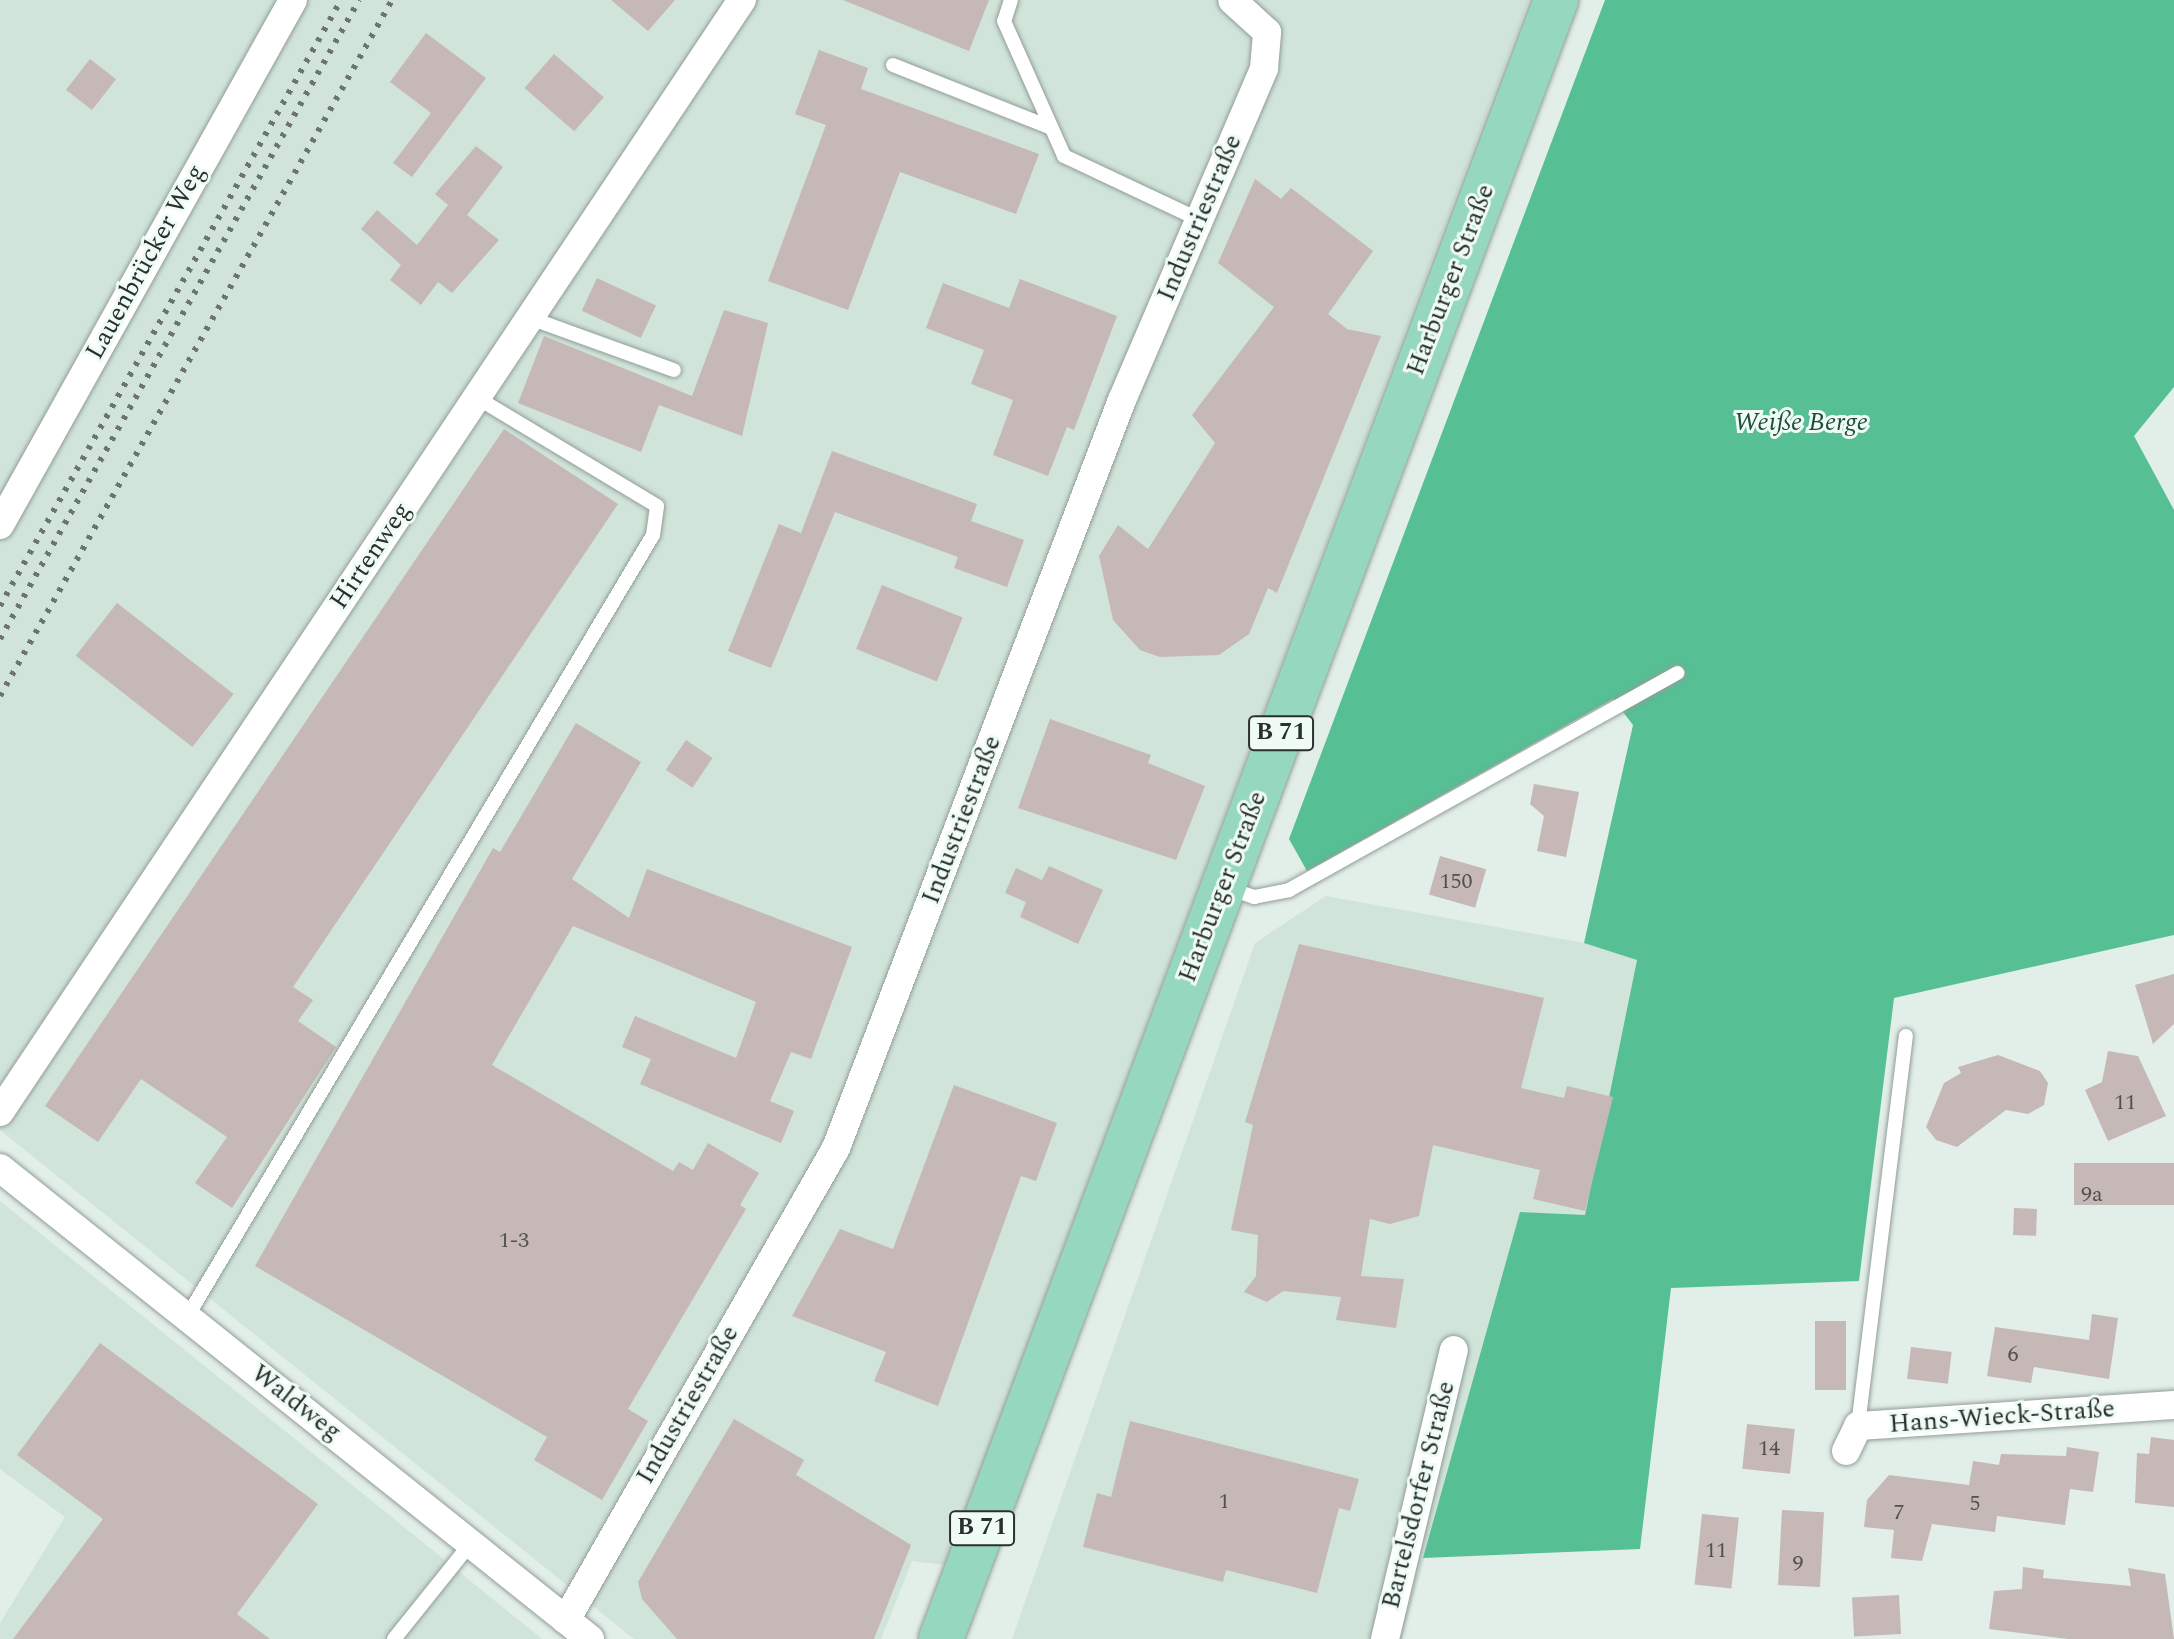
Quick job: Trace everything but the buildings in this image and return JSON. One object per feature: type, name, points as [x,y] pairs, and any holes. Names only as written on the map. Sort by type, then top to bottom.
[{"type":"main road","name":"Harburger Straße","points":[[941,1639],[1556,0]]},
{"type":"street","name":"Lauenbrücker Weg","points":[[0,525],[293,0]]},
{"type":"street","name":"Hirtenweg","points":[[0,1112],[742,0]]},
{"type":"street","name":"Industriestraße","points":[[566,1620],[836,1148],[1122,400],[1264,68],[1267,32],[1232,0]]},
{"type":"street","name":"Waldweg","points":[[0,1168],[590,1639]]},
{"type":"street","name":"Bartelsdorfer Straße","points":[[1385,1639],[1454,1350]]},
{"type":"street","name":"Hans-Wieck-Straße","points":[[1852,1438],[2174,1405]]},
{"type":"lane","points":[[1011,0],[1004,21],[1064,156],[1200,220]]},
{"type":"lane","points":[[893,65],[1051,128]]},
{"type":"lane","points":[[530,318],[674,370]]},
{"type":"lane","points":[[187,1317],[653,535],[657,506],[477,398]]},
{"type":"lane","points":[[1223,886],[1254,897],[1289,890],[1677,673]]},
{"type":"lane","points":[[1852,1438],[1906,1036]]},
{"type":"lane","points":[[394,1639],[470,1544]]},
{"type":"shaded area","points":[[0,0],[1529,0],[945,1565],[912,1561],[881,1639],[634,1639],[0,1130]]},
{"type":"shaded area","points":[[1326,896],[1584,943],[1637,959],[1585,1216],[1520,1213],[1402,1639],[1012,1639],[1255,943]]},
{"type":"shaded area","points":[[0,1201],[542,1639],[0,1639],[0,1623],[65,1517],[0,1469]]},
{"type":"green space","name":"Weiße Berge","points":[[1605,0],[2174,0],[2174,387],[2134,436],[2174,510],[2174,935],[1894,998],[1859,1281],[1671,1288],[1640,1549],[1423,1558],[1520,1212],[1585,1215],[1637,960],[1584,943],[1633,725],[1613,699],[1307,871],[1289,839]]},
{"type":"railway","points":[[0,606],[341,0]]},
{"type":"railway","points":[[0,639],[359,0]]},
{"type":"railway","points":[[0,696],[392,0]]}]
